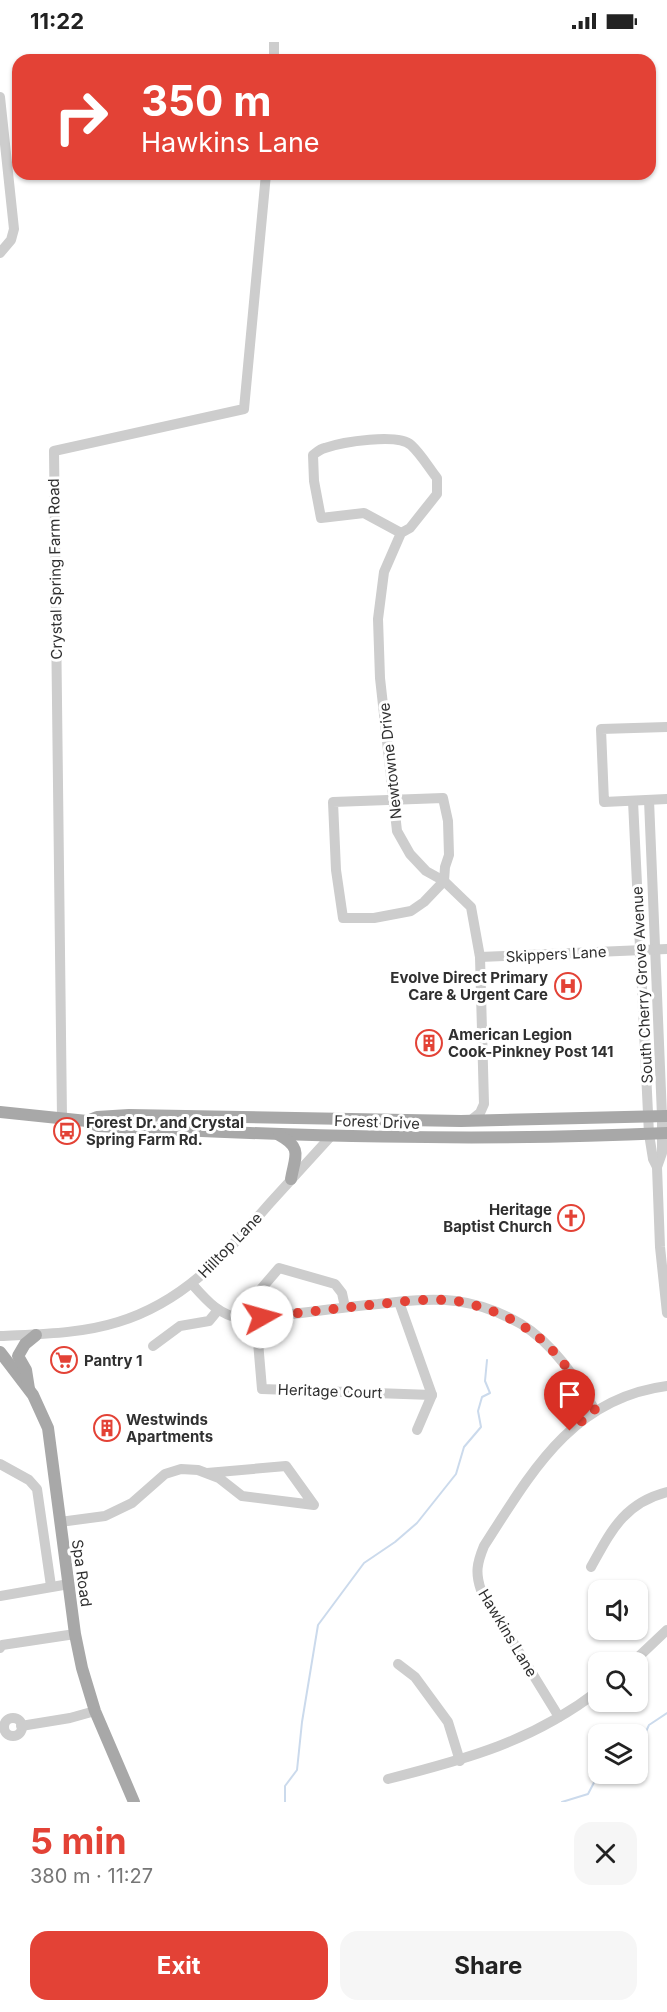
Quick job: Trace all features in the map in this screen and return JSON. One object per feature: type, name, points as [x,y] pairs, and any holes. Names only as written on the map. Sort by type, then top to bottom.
[{"type":"main road","name":"Forest Drive","points":[[0,1112],[87,1121],[98,1126],[332,1135],[434,1138],[665,1133]]},
{"type":"main road","name":"Forest Drive","points":[[87,1121],[98,1117],[129,1115],[470,1121],[659,1116]]},
{"type":"main road","points":[[332,1135],[346,1119]]},
{"type":"main road","points":[[276,1133],[292,1142],[296,1148],[291,1179]]},
{"type":"main road","points":[[29,1390],[26,1370],[18,1356],[25,1344],[36,1335]]},
{"type":"main road","name":"Spa Road","points":[[0,1352],[29,1390],[48,1428],[75,1634],[82,1668],[95,1711],[134,1802]]},
{"type":"street","points":[[0,97],[14,229],[11,240],[0,253]]},
{"type":"street","name":"Crystal Spring Farm Road","points":[[62,1118],[54,451],[244,409],[265,180]]},
{"type":"street","name":"Newtowne Drive","points":[[401,533],[364,513],[321,518],[314,481],[313,455],[322,448],[374,440],[400,439],[411,444],[437,478],[436,494],[410,528],[401,533],[384,572],[378,619],[380,678],[397,831],[410,854],[426,871],[444,881],[471,907],[480,957],[484,1104]]},
{"type":"street","points":[[667,727],[601,729],[604,802],[667,799]]},
{"type":"street","points":[[443,798],[448,821],[449,855],[444,881],[424,902],[411,911],[374,918],[343,918],[336,870],[333,802],[443,798]]},
{"type":"street","name":"South Cherry Grove Avenue","points":[[649,800],[659,1116],[649,1134],[653,1159],[657,1167]]},
{"type":"street","name":"South Cherry Grove Avenue","points":[[633,801],[639,950],[659,1116],[665,1133],[662,1154],[657,1167],[660,1247],[667,1313]]},
{"type":"street","name":"Skippers Lane","points":[[480,957],[667,949]]},
{"type":"street","points":[[484,1104],[489,1112],[500,1121]]},
{"type":"street","points":[[470,1121],[480,1113],[484,1104]]},
{"type":"street","name":"Hilltop Lane","points":[[0,1336],[76,1331],[120,1322],[176,1295],[216,1263],[332,1135]]},
{"type":"street","points":[[259,1318],[261,1289],[279,1268],[335,1284],[342,1293],[345,1307]]},
{"type":"street","points":[[192,1284],[218,1310],[228,1316],[242,1319],[399,1302],[437,1300],[472,1304],[521,1325],[557,1356],[595,1410]]},
{"type":"street","points":[[399,1302],[432,1395],[417,1430]]},
{"type":"street","points":[[153,1346],[180,1326],[210,1321],[218,1310]]},
{"type":"street","name":"Heritage Court","points":[[259,1318],[262,1389],[432,1395]]},
{"type":"street","name":"Hawkins Lane","points":[[559,1717],[482,1590],[476,1571],[478,1560],[484,1546],[533,1470],[558,1442],[595,1410],[636,1391],[667,1386]]},
{"type":"street","points":[[0,1464],[29,1480],[37,1490],[51,1586]]},
{"type":"street","points":[[60,1522],[105,1516],[132,1503],[165,1474],[181,1469],[198,1470],[219,1478],[242,1496],[314,1505],[286,1466],[207,1473]]},
{"type":"street","points":[[591,1567],[629,1510],[642,1501],[667,1492]]},
{"type":"street","points":[[0,1596],[69,1584]]},
{"type":"street","points":[[643,1652],[667,1629]]},
{"type":"street","points":[[1,1645],[75,1634]]},
{"type":"street","points":[[398,1664],[415,1677],[448,1722],[460,1761]]},
{"type":"street","points":[[388,1779],[460,1761],[514,1741],[559,1717],[588,1698]]},
{"type":"street","points":[[21,1726],[70,1718],[95,1711]]},
{"type":"waterway","points":[[285,1802],[285,1786],[297,1770],[302,1722],[318,1625],[364,1563],[395,1542],[417,1523],[456,1474],[464,1447],[481,1427],[478,1411],[482,1397],[490,1393],[485,1381],[487,1360]]},
{"type":"waterway","points":[[648,1727],[667,1713]]},
{"type":"waterway","points":[[562,1802],[588,1794],[593,1784]]},
{"type":"place","name":"Evolve Direct Primary Care & Urgent Care","points":[[568,986]]},
{"type":"place","name":"American Legion Cook-Pinkney Post 141","points":[[429,1043]]},
{"type":"place","name":"Forest Dr. and Crystal Spring Farm Rd.","points":[[67,1131]]},
{"type":"place","name":"Heritage Baptist Church","points":[[571,1218]]},
{"type":"place","name":"Pantry 1","points":[[64,1360]]},
{"type":"place","name":"Westwinds Apartments","points":[[107,1428]]},
{"type":"route","points":[[262,1317],[399,1302],[437,1300],[472,1304],[521,1325],[557,1356],[595,1410],[570,1431]]}]
